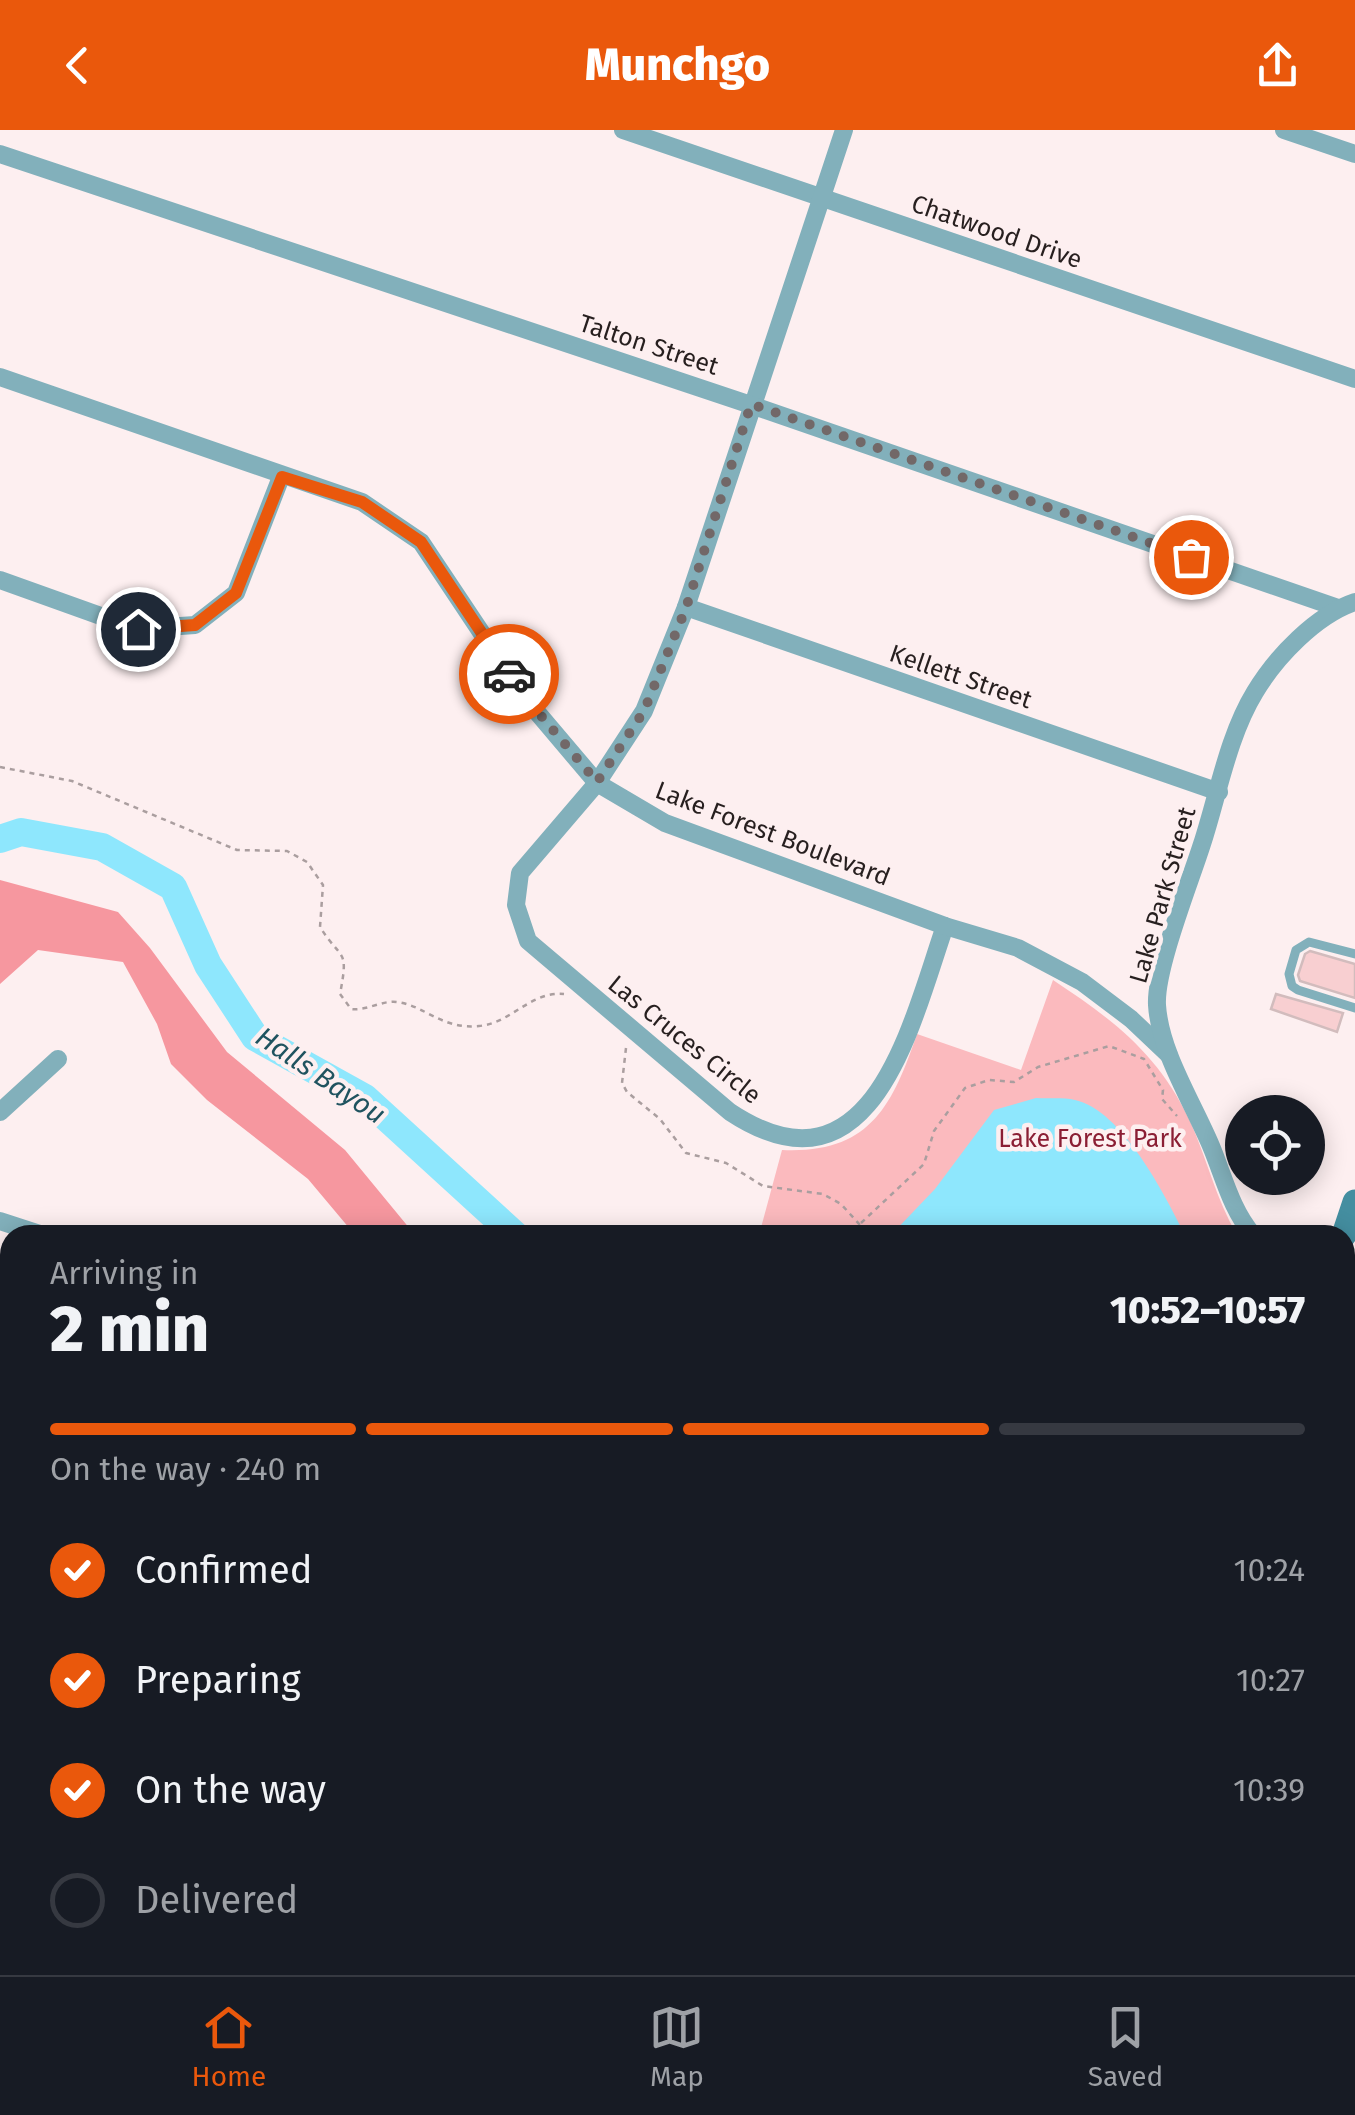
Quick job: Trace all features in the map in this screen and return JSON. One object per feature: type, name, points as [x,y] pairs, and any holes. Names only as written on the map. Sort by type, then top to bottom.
[{"type":"street","name":"Chatwood Drive","points":[[623,130],[1355,379]]},
{"type":"street","name":"Las Cruces Circle","points":[[844,130],[686,608],[644,711],[597,782],[520,873],[516,904],[528,941],[730,1112],[753,1128],[794,1140],[832,1133],[872,1102],[898,1062],[945,926]]},
{"type":"street","points":[[1284,130],[1355,154]]},
{"type":"street","name":"Talton Street","points":[[0,154],[1346,605]]},
{"type":"street","name":"Lake Forest Boulevard","points":[[0,377],[362,502],[421,542],[526,698],[597,782],[665,822],[945,926],[1018,948],[1082,982],[1132,1019],[1168,1055]]},
{"type":"street","points":[[0,580],[138,629],[195,625],[236,593],[282,477]]},
{"type":"street","name":"Lake Park Street","points":[[1246,1225],[1231,1202],[1213,1150],[1168,1055],[1159,1030],[1156,998],[1238,731],[1254,693],[1286,652],[1346,605]]},
{"type":"street","name":"Kellett Street","points":[[686,608],[1219,792]]},
{"type":"street","points":[[0,1112],[58,1059]]},
{"type":"lane","points":[[1355,954],[1309,942],[1296,950],[1289,974],[1292,986],[1298,990],[1355,1008]]},
{"type":"path","points":[[0,767],[72,782],[237,850],[287,851],[307,862],[324,885],[320,928],[339,947],[346,961],[340,994],[351,1009],[397,1002],[444,1022],[481,1026],[514,1015],[544,994],[565,994]]},
{"type":"path","points":[[624,1044],[627,1052],[622,1083],[627,1092],[660,1119],[686,1153],[726,1162],[762,1186],[823,1194],[841,1204],[860,1224],[924,1164],[934,1131],[965,1088],[989,1080],[1014,1082],[1038,1066],[1109,1046],[1144,1059],[1163,1090],[1162,1099],[1184,1120]]},
{"type":"green space","name":"Lake Forest Park","points":[[1053,980],[1115,1025],[1164,1076],[1190,1121],[1232,1225],[762,1225],[782,1150],[836,1144],[873,1121],[898,1083],[917,1034],[1021,1070]]},
{"type":"shaded area","points":[[0,880],[118,912],[150,948],[227,1052],[345,1150],[407,1225],[347,1225],[308,1179],[207,1100],[171,1064],[157,1024],[123,962],[38,950],[0,984]]},
{"type":"water","points":[[1036,1098],[1075,1100],[1092,1107],[1109,1120],[1140,1156],[1180,1225],[901,1225],[935,1189],[994,1110]]},
{"type":"building","points":[[1310,951],[1355,964],[1355,998],[1300,981],[1298,975],[1305,954]]},
{"type":"building","points":[[1276,994],[1343,1013],[1337,1032],[1271,1009]]},
{"type":"waterway","name":"Halls Bayou","points":[[0,839],[21,832],[102,847],[173,887],[208,965],[255,1037],[365,1098],[504,1225]]},
{"type":"way so far","points":[[509,674],[597,782],[644,711],[686,608],[751,404],[1191,557]]},
{"type":"route","points":[[138,629],[195,625],[236,593],[282,477],[362,502],[421,542],[509,674]]}]
